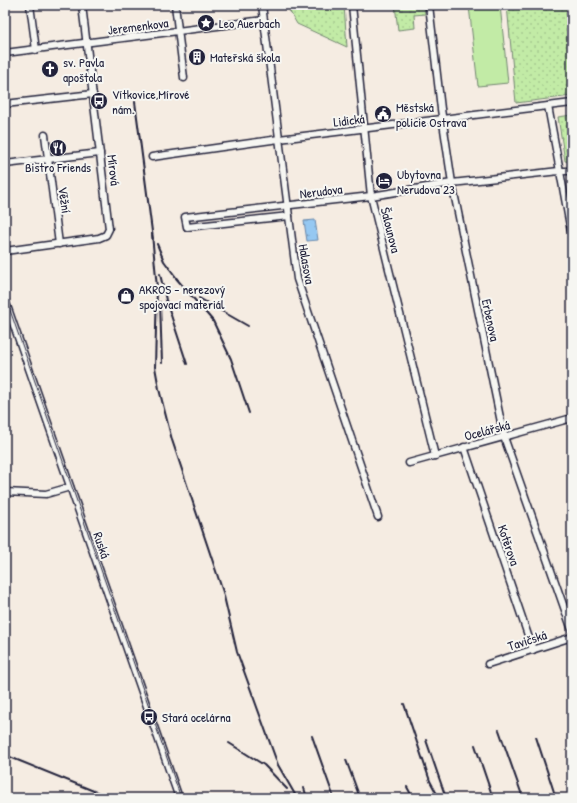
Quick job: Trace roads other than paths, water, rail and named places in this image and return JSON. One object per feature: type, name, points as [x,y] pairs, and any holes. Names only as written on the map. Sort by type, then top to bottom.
[{"type":"street","points":[[30,5],[36,50]]},
{"type":"street","name":"Mírová","points":[[5,251],[102,238],[108,232],[109,226],[82,5]]},
{"type":"street","points":[[175,5],[184,78]]},
{"type":"street","name":"Halasova","points":[[262,5],[297,279],[378,517]]},
{"type":"street","name":"Šalounova","points":[[352,5],[371,196],[436,456]]},
{"type":"street","name":"Erbenova","points":[[429,5],[452,183],[504,437],[572,630]]},
{"type":"street","name":"Jeremenkova","points":[[5,53],[86,44],[264,20]]},
{"type":"street","points":[[5,104],[93,94]]},
{"type":"street","name":"Lidická","points":[[152,157],[278,139],[364,130],[572,103]]},
{"type":"street","points":[[548,106],[572,237]]},
{"type":"street","name":"Věžní","points":[[45,135],[59,244]]},
{"type":"street","points":[[5,164],[100,153]]},
{"type":"street","name":"Nerudova","points":[[289,216],[187,227],[185,216],[371,196],[452,183],[559,171],[572,171]]},
{"type":"street","name":"Ruská","points":[[6,304],[179,798]]},
{"type":"street","name":"Ocelářská","points":[[409,463],[572,418]]},
{"type":"street","name":"Kotěrova","points":[[464,447],[534,650]]},
{"type":"street","points":[[5,492],[46,494],[70,487]]},
{"type":"street","name":"Tavičská","points":[[488,664],[572,637]]},
{"type":"water","points":[[315,220],[318,240],[307,241],[304,221]]},
{"type":"tram line","points":[[5,296],[181,798]]},
{"type":"railway","points":[[135,102],[153,239]]},
{"type":"railway","points":[[152,234],[157,288],[155,367],[172,440],[223,592],[237,652],[278,765],[297,798]]},
{"type":"railway","points":[[157,244],[164,261],[178,280]]},
{"type":"railway","points":[[160,274],[166,300],[187,364]]},
{"type":"railway","points":[[175,277],[213,321],[231,359],[249,413]]},
{"type":"railway","points":[[199,298],[248,326]]},
{"type":"railway","points":[[160,302],[162,363]]},
{"type":"railway","points":[[404,704],[430,781],[439,798]]},
{"type":"railway","points":[[499,730],[523,798]]},
{"type":"railway","points":[[312,736],[334,798]]},
{"type":"railway","points":[[536,737],[556,798]]},
{"type":"railway","points":[[426,740],[446,798]]},
{"type":"railway","points":[[229,743],[264,765],[287,789]]},
{"type":"railway","points":[[475,745],[493,798]]},
{"type":"railway","points":[[5,755],[111,798]]},
{"type":"railway","points":[[346,760],[360,798]]},
{"type":"railway","points":[[407,787],[413,798]]},
{"type":"railway","points":[[304,788],[307,798]]},
{"type":"place","name":"Leo Auerbach","points":[[206,23]]},
{"type":"place","name":"Mateřská škola","points":[[197,57]]},
{"type":"place","name":"sv. Pavla apoštola","points":[[50,69]]},
{"type":"place","name":"Vítkovice,Mírové nám.","points":[[99,101]]},
{"type":"place","name":"Městská policie Ostrava","points":[[383,114]]},
{"type":"place","name":"Bistro Friends","points":[[58,148]]},
{"type":"place","name":"Ubytovna Nerudova 23","points":[[384,181]]},
{"type":"place","name":"AKROS - nerezový spojovací materiál","points":[[126,296]]},
{"type":"place","name":"Stará ocelárna","points":[[149,717]]}]
